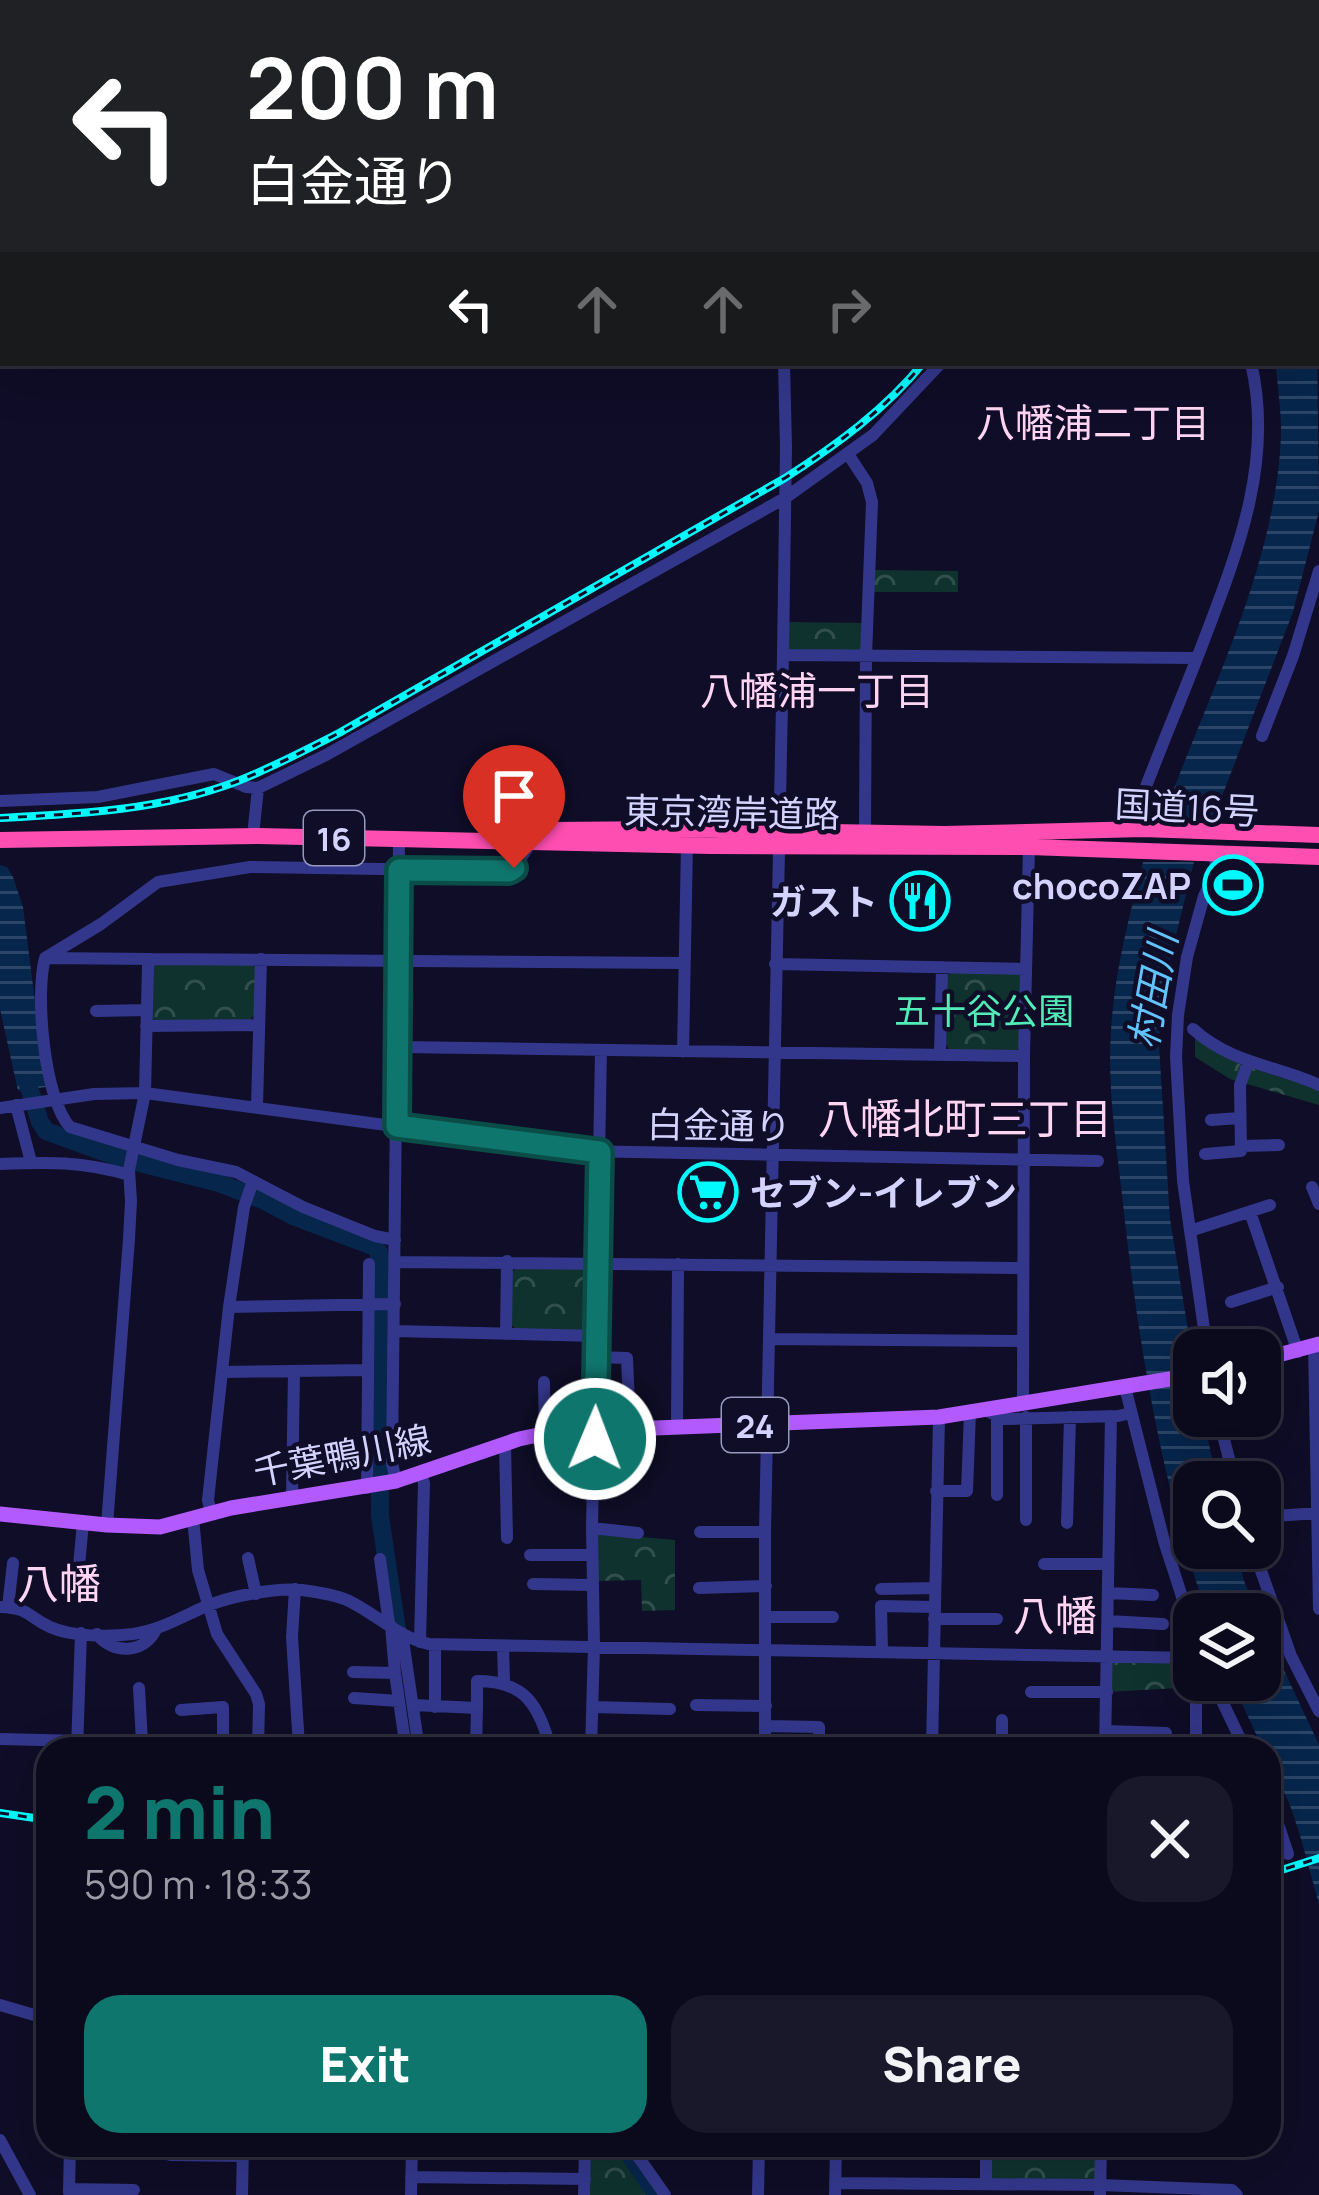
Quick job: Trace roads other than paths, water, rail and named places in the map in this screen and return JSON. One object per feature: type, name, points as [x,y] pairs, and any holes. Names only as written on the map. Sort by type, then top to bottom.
[{"type":"highway","name":"東京湾岸道路","points":[[0,830],[777,838],[1029,847],[1137,837],[1319,857]]},
{"type":"highway","name":"東京湾岸道路","points":[[0,841],[254,831],[687,844],[866,832],[1053,831]]},
{"type":"highway","name":"国道16号","points":[[1053,831],[1137,837]]},
{"type":"highway","name":"東京湾岸道路","points":[[1214,845],[1319,835]]},
{"type":"highway","name":"国道16号","points":[[1214,845],[1319,845]]},
{"type":"main road","name":"千葉鴨川線","points":[[0,1514],[153,1528],[211,1513],[379,1485],[545,1434],[1024,1411],[1173,1379]]},
{"type":"street","points":[[766,1737],[766,1425],[783,655],[784,366]]},
{"type":"street","points":[[0,801],[113,796],[214,774],[258,788],[326,755],[785,498],[890,419],[937,366]]},
{"type":"street","points":[[1137,837],[1236,557],[1257,470],[1258,410],[1252,366]]},
{"type":"street","points":[[848,454],[867,483],[872,502],[866,832]]},
{"type":"street","points":[[1262,736],[1319,571]]},
{"type":"street","points":[[783,655],[1197,658]]},
{"type":"street","points":[[250,867],[258,788]]},
{"type":"street","points":[[379,1485],[392,1462],[399,838]]},
{"type":"street","points":[[395,1240],[321,1214],[236,1172],[133,1150],[70,1127],[54,1100],[47,1062],[40,975],[45,958],[158,881],[250,867],[509,871],[533,841]]},
{"type":"street","points":[[683,1052],[687,844]]},
{"type":"street","points":[[1204,1329],[1183,1181],[1176,1057],[1187,956],[1215,873],[1214,845]]},
{"type":"street","points":[[1026,1520],[1021,1341],[1029,847]]},
{"type":"street","points":[[45,958],[684,963]]},
{"type":"street","points":[[107,1525],[130,1220],[129,1172],[145,1093],[148,965],[152,959]]},
{"type":"street","points":[[257,1106],[261,959]]},
{"type":"street","points":[[775,964],[1027,969]]},
{"type":"street","points":[[940,1054],[942,967]]},
{"type":"street","points":[[95,1011],[147,1010]]},
{"type":"street","points":[[146,1025],[257,1025]]},
{"type":"street","points":[[1193,1029],[1248,1063],[1319,1085]]},
{"type":"street","points":[[398,1047],[1024,1056]]},
{"type":"street","points":[[591,1737],[601,1051]]},
{"type":"street","points":[[1205,1154],[1241,1151],[1240,1085],[1248,1063]]},
{"type":"street","name":"白金通り","points":[[23,1104],[145,1093],[600,1152],[1098,1161]]},
{"type":"street","points":[[0,1108],[23,1104],[31,1162]]},
{"type":"street","points":[[1211,1120],[1240,1118]]},
{"type":"street","points":[[1241,1146],[1279,1145]]},
{"type":"street","points":[[0,1164],[64,1161],[129,1172]]},
{"type":"street","points":[[211,1513],[208,1500],[230,1307],[244,1207],[253,1181]]},
{"type":"street","points":[[1312,1187],[1319,1204]]},
{"type":"street","points":[[1196,1229],[1270,1205]]},
{"type":"street","points":[[1250,1212],[1278,1287],[1310,1348],[1319,1610]]},
{"type":"street","points":[[395,1262],[1022,1268]]},
{"type":"street","points":[[506,1334],[507,1262]]},
{"type":"street","points":[[369,1264],[367,1370],[379,1485]]},
{"type":"street","points":[[677,1427],[678,1264]]},
{"type":"street","points":[[1231,1302],[1278,1287]]},
{"type":"street","points":[[230,1307],[395,1304]]},
{"type":"street","points":[[394,1331],[596,1336]]},
{"type":"street","points":[[769,1339],[1021,1341]]},
{"type":"street","points":[[596,1357],[627,1358],[630,1429]]},
{"type":"street","points":[[222,1372],[367,1370]]},
{"type":"street","points":[[292,1498],[294,1371]]},
{"type":"street","points":[[544,1382],[545,1434]]},
{"type":"street","points":[[1130,1386],[1131,1412],[1181,1593]]},
{"type":"street","points":[[1024,1411],[1070,1417],[1131,1412]]},
{"type":"street","points":[[937,1491],[967,1491],[984,1413]]},
{"type":"street","points":[[984,1413],[997,1495]]},
{"type":"street","points":[[1106,1737],[1111,1416]]},
{"type":"street","points":[[932,1737],[939,1417]]},
{"type":"street","points":[[1067,1522],[1070,1417]]},
{"type":"street","points":[[505,1444],[507,1538]]},
{"type":"street","points":[[421,1474],[435,1707]]},
{"type":"street","points":[[1281,1516],[1318,1514]]},
{"type":"street","points":[[193,1518],[207,1605],[217,1634],[256,1694],[258,1737]]},
{"type":"street","points":[[78,1576],[83,1523]]},
{"type":"street","points":[[592,1528],[638,1533]]},
{"type":"street","points":[[700,1532],[765,1532]]},
{"type":"street","points":[[530,1555],[592,1555]]},
{"type":"street","points":[[248,1558],[256,1594]]},
{"type":"street","points":[[380,1559],[395,1628],[409,1737]]},
{"type":"street","points":[[13,1563],[4,1607],[31,1612],[53,1629],[81,1633],[157,1629],[207,1605],[295,1589],[348,1600],[428,1643],[1173,1658]]},
{"type":"street","points":[[1044,1564],[1108,1564]]},
{"type":"street","points":[[1260,1569],[1291,1656],[1319,1711]]},
{"type":"street","points":[[533,1584],[593,1585]]},
{"type":"street","points":[[699,1588],[766,1586]]},
{"type":"street","points":[[881,1588],[934,1588]]},
{"type":"street","points":[[295,1589],[292,1637],[298,1737]]},
{"type":"street","points":[[1108,1592],[1154,1595]]},
{"type":"street","points":[[882,1652],[881,1606],[997,1619]]},
{"type":"street","points":[[766,1617],[833,1617]]},
{"type":"street","points":[[1108,1621],[1163,1624]]},
{"type":"street","points":[[395,1628],[395,1673],[406,1703]]},
{"type":"street","points":[[77,1737],[81,1633]]},
{"type":"street","points":[[503,1646],[504,1681]]},
{"type":"street","points":[[352,1672],[395,1673]]},
{"type":"street","points":[[476,1737],[477,1681],[504,1681],[534,1703],[548,1737]]},
{"type":"street","points":[[139,1688],[142,1737]]},
{"type":"street","points":[[1031,1692],[1107,1692]]},
{"type":"street","points":[[354,1698],[477,1708]]},
{"type":"street","points":[[1196,1701],[1196,1737]]},
{"type":"street","points":[[1222,1701],[1240,1737]]},
{"type":"street","points":[[696,1705],[766,1706]]},
{"type":"street","points":[[181,1710],[223,1707],[217,1737]]},
{"type":"street","points":[[592,1708],[670,1708]]},
{"type":"street","points":[[1002,1720],[1002,1737]]},
{"type":"street","points":[[766,1726],[820,1727],[820,1737]]},
{"type":"street","points":[[1106,1731],[1166,1733]]},
{"type":"street","points":[[0,1739],[36,1742]]},
{"type":"street","points":[[1281,1840],[1288,1854]]},
{"type":"street","points":[[0,2005],[36,2016]]},
{"type":"street","points":[[0,2140],[30,2195]]},
{"type":"street","points":[[70,2157],[69,2192],[134,2190]]},
{"type":"street","points":[[242,2195],[243,2157]]},
{"type":"street","points":[[411,2195],[412,2157]]},
{"type":"street","points":[[584,2195],[585,2157]]},
{"type":"street","points":[[638,2157],[665,2195]]},
{"type":"street","points":[[758,2195],[759,2157]]},
{"type":"street","points":[[836,2157],[835,2189],[986,2185],[1232,2190],[1237,2195]]},
{"type":"street","points":[[986,2157],[986,2185]]},
{"type":"street","points":[[1100,2190],[1101,2157]]},
{"type":"street","points":[[411,2177],[585,2179]]},
{"type":"water","points":[[1276,366],[1317,366],[1319,511],[1293,612],[1214,817],[1163,818],[1253,583],[1276,486],[1281,419]]},
{"type":"water","name":"村田川","points":[[1143,862],[1194,862],[1161,996],[1159,1045],[1170,1219],[1188,1329],[1173,1329],[1173,1437],[1207,1437],[1213,1461],[1173,1461],[1173,1500],[1143,1354],[1111,1093],[1113,1010]]},
{"type":"water","points":[[0,865],[13,877],[23,907],[46,1087],[18,1091],[0,1009]]},
{"type":"water","points":[[1192,1569],[1241,1569],[1249,1593],[1200,1593]]},
{"type":"water","points":[[1281,1664],[1319,1745],[1319,1904],[1281,1785],[1281,1737],[1257,1737],[1241,1701],[1281,1701]]},
{"type":"waterway","points":[[28,1084],[46,1131],[120,1158],[219,1183],[379,1252],[380,1516],[399,1643]]},
{"type":"waterway","points":[[631,2157],[657,2195]]},
{"type":"railway","points":[[0,818],[91,812],[180,798],[238,781],[302,752],[785,478],[859,426],[920,366]]},
{"type":"railway","points":[[0,1813],[36,1818]]},
{"type":"railway","points":[[1281,1870],[1319,1858]]},
{"type":"place","name":"chocoZAP","points":[[1233,885]]},
{"type":"place","name":"ガスト","points":[[920,901]]},
{"type":"place","name":"セブン-イレブン","points":[[708,1192]]},
{"type":"district","name":"八幡浦二丁目","points":[[1093,422]]},
{"type":"district","name":"八幡浦一丁目","points":[[817,690]]},
{"type":"district","name":"八幡北町三丁目","points":[[965,1118]]},
{"type":"district","name":"八幡","points":[[59,1583]]},
{"type":"district","name":"八幡","points":[[1055,1615]]},
{"type":"park label","name":"五十谷公園","points":[[984,1010]]}]
